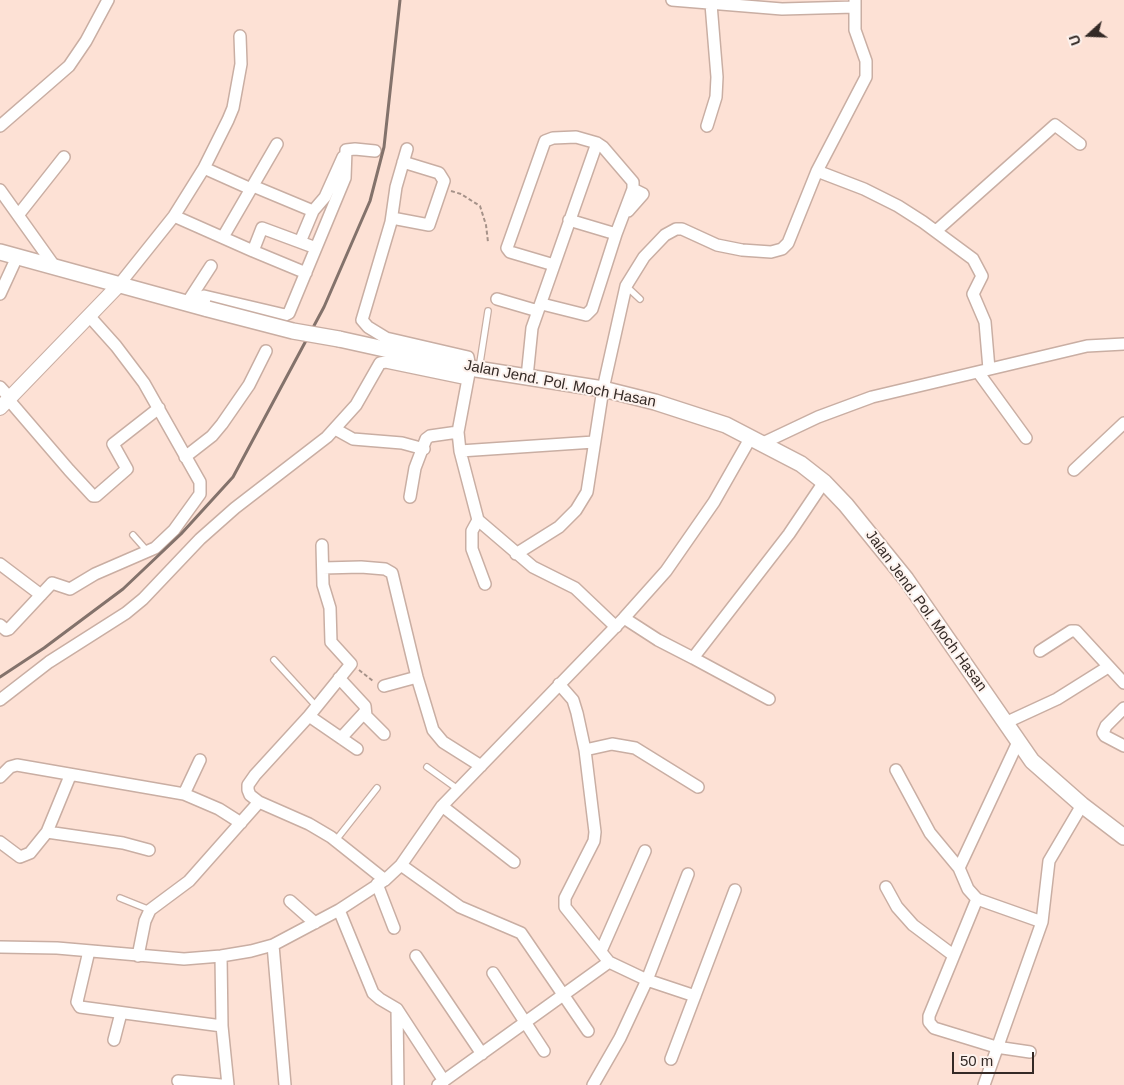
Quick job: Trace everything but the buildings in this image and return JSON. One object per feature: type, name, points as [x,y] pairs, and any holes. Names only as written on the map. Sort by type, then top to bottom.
[{"type":"main road","name":"Jalan Jend. Pol. Moch Hasan","points":[[0,252],[118,286],[198,304],[293,331],[339,339],[472,372],[527,377],[603,389],[689,412],[757,440],[801,464],[824,482],[861,522],[906,579],[1018,742],[1047,776],[1124,836]]},
{"type":"street","points":[[0,126],[68,66],[86,42],[108,0]]},
{"type":"street","points":[[516,554],[559,527],[576,510],[587,492],[603,389],[626,286],[644,257],[665,235],[676,229],[682,229],[717,245],[742,250],[771,252],[782,249],[788,243],[817,171],[866,77],[866,61],[857,38],[855,4],[782,9],[672,0]]},
{"type":"street","points":[[707,126],[716,98],[717,77],[711,4]]},
{"type":"street","points":[[6,402],[118,286],[174,216],[204,168],[233,108],[241,64],[240,36]]},
{"type":"street","points":[[936,231],[1059,122],[1080,144]]},
{"type":"street","points":[[497,300],[586,315],[590,313],[633,189],[631,177],[597,143],[576,137],[553,138],[544,141],[507,248],[510,252],[554,265]]},
{"type":"street","points":[[527,377],[529,342],[569,220],[597,143]]},
{"type":"street","points":[[223,237],[277,144]]},
{"type":"street","points":[[406,149],[396,187],[392,218],[362,316],[364,323],[386,338],[467,356],[472,372],[458,432],[460,451],[478,520],[532,567],[575,588],[616,627]]},
{"type":"street","points":[[346,150],[375,151]]},
{"type":"street","points":[[300,242],[313,211],[325,197],[346,150]]},
{"type":"street","points":[[198,304],[204,296],[285,315],[289,313],[345,178],[346,150]]},
{"type":"street","points":[[19,214],[64,157]]},
{"type":"street","points":[[392,218],[429,225],[444,181],[439,173],[403,162]]},
{"type":"street","points":[[204,168],[313,211]]},
{"type":"street","points":[[817,171],[864,189],[898,206],[936,231],[973,260],[981,271],[982,280],[973,294],[985,322],[983,370],[1026,438]]},
{"type":"street","points":[[0,190],[19,214],[55,267]]},
{"type":"street","points":[[174,216],[306,273]]},
{"type":"street","points":[[569,220],[616,234]]},
{"type":"street","points":[[253,251],[264,224],[316,248]]},
{"type":"street","points":[[0,294],[18,257]]},
{"type":"street","points":[[198,304],[211,266]]},
{"type":"street","points":[[0,625],[6,630],[10,629],[52,583],[70,589],[95,574],[148,552],[165,541],[200,494],[200,482],[159,408],[132,365],[90,317]]},
{"type":"street","points":[[0,947],[184,958],[221,956],[273,945],[315,923],[339,910],[381,882],[401,864],[442,806],[616,627],[677,558],[757,440],[872,398],[1087,346],[1124,344]]},
{"type":"street","points":[[185,457],[206,441],[222,424],[249,385],[266,351]]},
{"type":"street","points":[[0,700],[49,662],[126,613],[143,599],[200,539],[335,430],[356,406],[380,363],[386,362],[472,372]]},
{"type":"street","points":[[0,387],[6,402],[94,496],[99,494],[127,469],[113,444],[159,408]]},
{"type":"street","points":[[1074,470],[1124,423]]},
{"type":"street","points":[[335,430],[353,439],[402,443],[424,449]]},
{"type":"street","points":[[410,497],[414,468],[430,436],[458,432]]},
{"type":"street","points":[[460,451],[594,442]]},
{"type":"street","points":[[694,658],[789,534],[824,482]]},
{"type":"street","points":[[478,520],[472,531],[472,550],[485,584]]},
{"type":"street","points":[[322,545],[323,585],[330,608],[331,642],[351,664],[317,707],[248,784],[250,795],[260,802],[310,824],[336,840],[381,882],[394,928]]},
{"type":"street","points":[[0,564],[41,595]]},
{"type":"street","points":[[323,568],[361,567],[385,569],[392,573],[417,677],[433,730],[437,737],[481,766]]},
{"type":"street","points":[[624,618],[658,640],[768,699]]},
{"type":"street","points":[[1040,651],[1075,630],[1124,683]]},
{"type":"street","points":[[1006,723],[1057,699],[1108,667]]},
{"type":"street","points":[[384,686],[417,677]]},
{"type":"street","points":[[339,678],[366,706],[366,711],[341,738]]},
{"type":"street","points":[[559,684],[573,700],[585,750],[595,837],[565,898],[564,905],[609,962],[647,980],[695,996]]},
{"type":"street","points":[[1124,708],[1106,726],[1103,733],[1124,746]]},
{"type":"street","points":[[364,713],[384,734]]},
{"type":"street","points":[[309,716],[357,749]]},
{"type":"street","points":[[959,868],[1018,742]]},
{"type":"street","points":[[585,750],[612,744],[635,748],[698,787]]},
{"type":"street","points":[[184,794],[200,760]]},
{"type":"street","points":[[0,777],[10,767],[17,765],[70,776],[184,794],[219,809],[242,823]]},
{"type":"street","points":[[896,770],[930,833],[959,868],[968,889],[977,899],[1042,922]]},
{"type":"street","points":[[0,842],[18,856],[24,857],[30,853],[47,832],[70,776]]},
{"type":"street","points":[[138,956],[145,921],[150,910],[189,881],[260,802]]},
{"type":"street","points":[[984,1085],[1042,922],[1049,861],[1082,805]]},
{"type":"street","points":[[442,806],[514,862]]},
{"type":"street","points":[[47,832],[115,842],[149,850]]},
{"type":"street","points":[[600,951],[645,851]]},
{"type":"street","points":[[401,864],[460,907],[521,933],[565,994],[588,1031]]},
{"type":"street","points":[[593,1085],[616,1045],[647,980],[688,874]]},
{"type":"street","points":[[886,887],[897,907],[913,925],[953,955]]},
{"type":"street","points":[[671,1059],[735,890]]},
{"type":"street","points":[[977,899],[929,1016],[929,1022],[934,1028],[996,1047],[1030,1052]]},
{"type":"street","points":[[290,901],[315,923]]},
{"type":"street","points":[[339,910],[373,993],[380,1000],[397,1009],[441,1083],[609,962]]},
{"type":"street","points":[[273,945],[284,1085]]},
{"type":"street","points":[[89,952],[77,1004],[81,1008],[222,1026]]},
{"type":"street","points":[[221,956],[222,1026],[228,1085]]},
{"type":"street","points":[[416,956],[482,1054]]},
{"type":"street","points":[[493,973],[524,1024],[544,1051]]},
{"type":"street","points":[[397,1009],[398,1085]]},
{"type":"street","points":[[114,1040],[120,1013]]},
{"type":"street","points":[[178,1081],[221,1085]]},
{"type":"lane","points":[[626,286],[640,299]]},
{"type":"lane","points":[[472,372],[488,311]]},
{"type":"lane","points":[[133,535],[148,552]]},
{"type":"lane","points":[[274,660],[317,707]]},
{"type":"lane","points":[[427,767],[458,790]]},
{"type":"lane","points":[[336,840],[377,788]]},
{"type":"lane","points":[[120,898],[150,910]]},
{"type":"path","points":[[442,189],[462,194],[480,206],[488,242]]},
{"type":"path","points":[[351,664],[378,685],[384,686]]},
{"type":"railway","points":[[0,677],[44,648],[123,589],[181,534],[233,477],[324,307],[370,201],[384,147],[400,0]]}]
